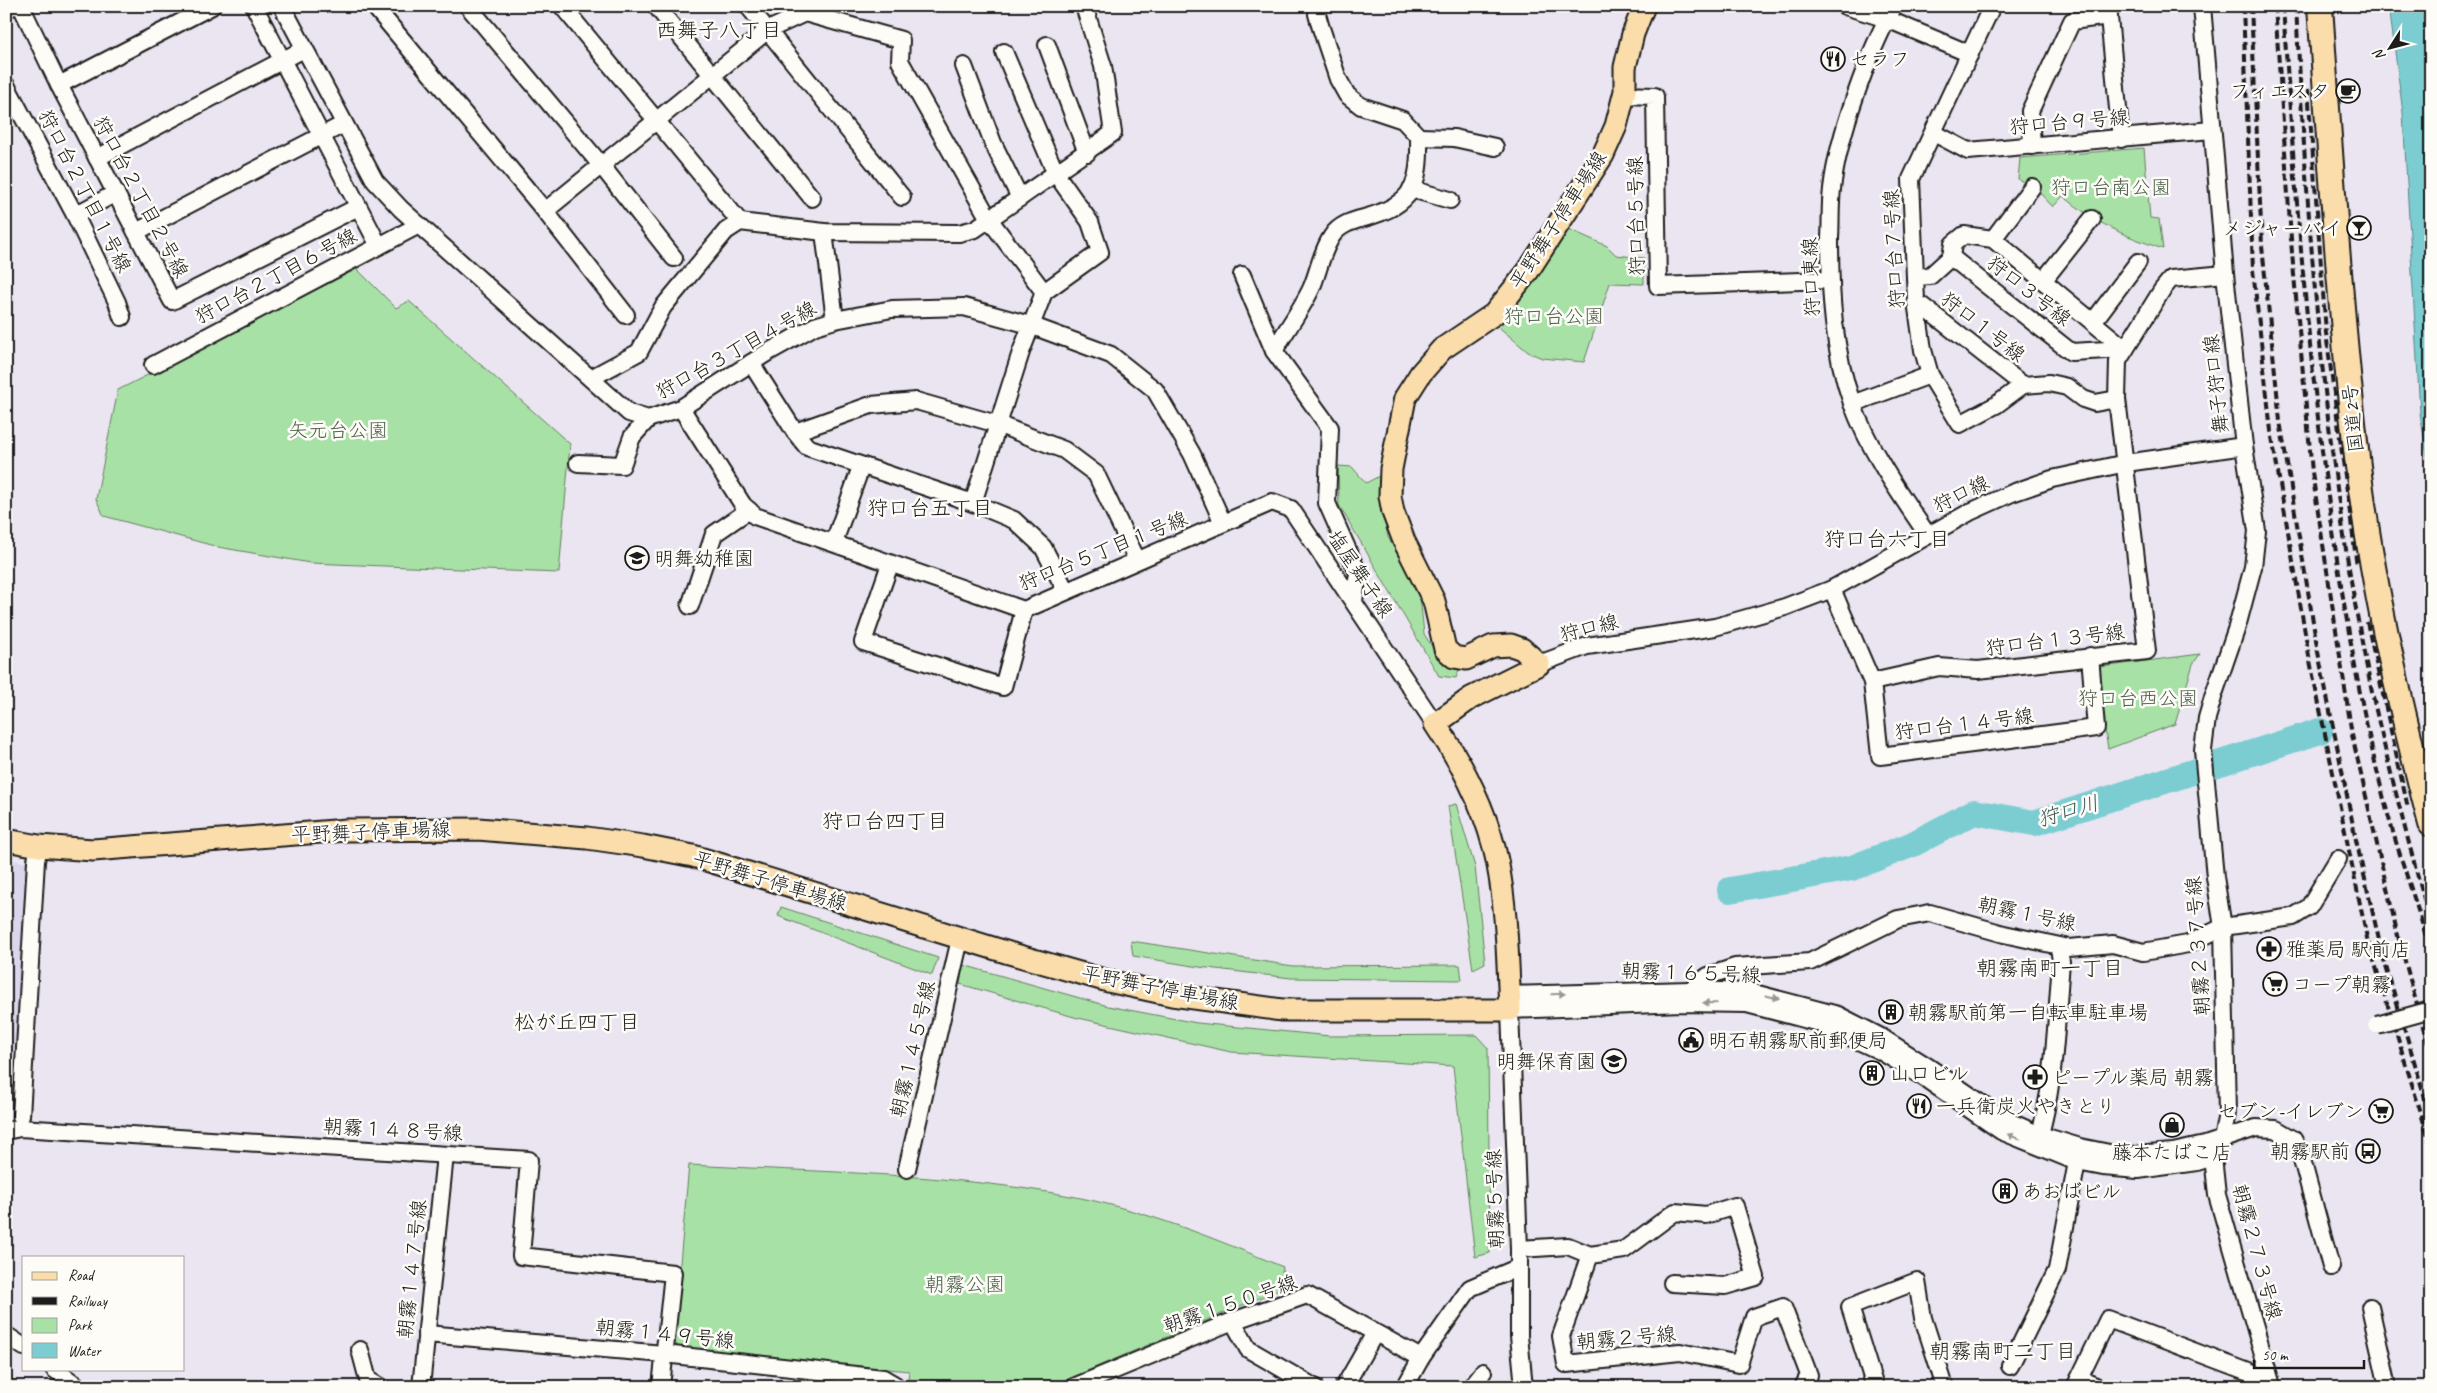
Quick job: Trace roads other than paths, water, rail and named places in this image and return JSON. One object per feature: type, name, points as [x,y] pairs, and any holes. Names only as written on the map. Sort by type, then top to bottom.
[{"type":"highway","name":"国道2号","points":[[2320,6],[2355,442],[2388,645],[2407,735],[2431,824]]},
{"type":"main road","name":"平野舞子停車場線","points":[[1539,664],[1522,649],[1511,645],[1493,646],[1466,659],[1454,657],[1445,649],[1434,601],[1404,541],[1393,512],[1390,496],[1391,469],[1405,398],[1421,373],[1442,349],[1494,314],[1528,270],[1603,155],[1616,126],[1624,96],[1625,67],[1633,34],[1644,6]]},
{"type":"main road","points":[[1509,1002],[1500,876],[1490,835],[1464,772],[1435,724],[1471,698],[1539,664]]},
{"type":"main road","name":"平野舞子停車場線","points":[[6,832],[77,842],[371,815],[542,822],[589,826],[693,848],[1079,963],[1184,988],[1282,1002],[1509,1002]]},
{"type":"main road","name":"平野舞子停車場線","points":[[6,840],[39,846],[92,850],[347,830],[478,828],[587,838],[693,856],[960,939],[1108,981],[1172,995],[1282,1010],[1509,1002]]},
{"type":"street","points":[[6,9],[14,6]]},
{"type":"street","name":"狩口台２丁目２号線","points":[[21,6],[59,85],[172,301],[358,207]]},
{"type":"street","points":[[59,85],[212,6]]},
{"type":"street","points":[[254,6],[320,136],[379,246]]},
{"type":"street","name":"狩口台３丁目４号線","points":[[282,6],[375,181],[419,225],[629,413],[648,419]]},
{"type":"street","points":[[374,6],[544,212],[626,315]]},
{"type":"street","points":[[468,6],[601,165],[674,258]]},
{"type":"street","points":[[562,6],[740,222]]},
{"type":"street","points":[[656,6],[812,198]]},
{"type":"street","points":[[748,6],[902,197]]},
{"type":"street","points":[[590,378],[639,352],[663,307],[726,231],[740,222],[824,232],[959,233],[975,230],[1087,153],[1113,133],[1103,66],[1084,6]]},
{"type":"street","points":[[1274,351],[1310,291],[1323,252],[1333,234],[1347,222],[1382,213],[1400,202],[1412,189],[1418,178],[1419,137],[1403,120],[1361,106],[1347,95],[1338,79],[1320,25],[1319,6]]},
{"type":"street","points":[[1845,6],[1890,13],[1970,54]]},
{"type":"street","name":"狩口台７号線","points":[[1992,6],[1911,179],[1916,302],[1930,375],[1960,424],[1996,405],[2023,385]]},
{"type":"street","name":"舞子狩口線","points":[[2202,6],[2225,274],[2244,446],[2257,531],[2253,567],[2237,628],[2207,718],[2203,750]]},
{"type":"street","points":[[2032,146],[2030,111],[2072,22],[2108,11],[2121,139]]},
{"type":"street","points":[[544,212],[768,30],[806,13],[901,40],[900,61],[989,219],[1044,292]]},
{"type":"street","name":"狩口東線","points":[[1890,13],[1864,74],[1838,158],[1832,189],[1830,280],[1832,317],[1842,368],[1852,404],[1872,447],[1927,534]]},
{"type":"street","points":[[1047,45],[1087,153]]},
{"type":"street","points":[[97,158],[304,49]]},
{"type":"street","points":[[974,503],[997,424],[1030,325],[1044,292],[1100,252],[1090,222],[1056,174],[1004,52]]},
{"type":"street","points":[[964,66],[993,143],[1020,198]]},
{"type":"street","name":"狩口台２丁目１号線","points":[[6,85],[75,215],[118,302],[122,317]]},
{"type":"street","name":"狩口台５号線","points":[[1624,96],[1656,96],[1658,286],[1830,280]]},
{"type":"street","points":[[136,232],[344,124]]},
{"type":"street","name":"狩口台９号線","points":[[1934,133],[1968,151],[2212,130]]},
{"type":"street","points":[[1419,137],[1454,138],[1495,147]]},
{"type":"street","points":[[1993,239],[2032,187]]},
{"type":"street","points":[[1412,189],[1450,200]]},
{"type":"street","points":[[75,215],[116,194]]},
{"type":"street","points":[[2043,281],[2092,218]]},
{"type":"street","name":"狩口台２丁目６号線","points":[[153,365],[419,225]]},
{"type":"street","points":[[824,232],[835,320]]},
{"type":"street","points":[[1915,277],[1930,276],[1952,257],[1953,244],[1964,235],[1993,239],[2125,349]]},
{"type":"street","name":"狩口３号線","points":[[1952,257],[2071,352],[2125,349]]},
{"type":"street","points":[[2093,322],[2138,262]]},
{"type":"street","points":[[1242,274],[1274,351],[1330,428],[1327,503],[1358,573],[1354,601]]},
{"type":"street","points":[[2126,463],[2117,399],[2118,362],[2162,290],[2171,280],[2225,274]]},
{"type":"street","name":"狩口１号線","points":[[1916,302],[2023,385]]},
{"type":"street","name":"狩口台３丁目４号線","points":[[578,463],[622,465],[632,437],[648,419],[681,408],[815,326],[835,320],[892,309],[964,307],[1030,325],[1111,355],[1155,390],[1192,454],[1223,523]]},
{"type":"street","points":[[751,364],[807,448],[974,503],[1014,520],[1044,547],[1066,591]]},
{"type":"street","points":[[1852,404],[1930,375]]},
{"type":"street","points":[[2023,385],[2049,384],[2067,387],[2083,399],[2094,403],[2117,399]]},
{"type":"street","points":[[795,432],[871,405],[916,401],[997,424],[1064,450],[1096,474],[1137,560]]},
{"type":"street","name":"狩口台５丁目１号線","points":[[681,408],[743,505],[755,516],[834,542],[890,564],[1024,610],[1223,523]]},
{"type":"street","name":"狩口線","points":[[1539,664],[1587,646],[1715,627],[1785,607],[1832,589],[1927,534],[2012,493],[2052,479],[2126,463],[2244,446]]},
{"type":"street","name":"狩口台１３号線","points":[[1872,682],[1939,667],[1978,670],[2147,650],[2126,463]]},
{"type":"street","points":[[834,542],[861,467]]},
{"type":"street","name":"塩屋舞子線","points":[[1223,523],[1272,502],[1291,508],[1435,724]]},
{"type":"street","points":[[690,606],[714,534],[749,510]]},
{"type":"street","points":[[890,564],[863,642],[1003,687],[1024,610]]},
{"type":"street","name":"狩口台１４号線","points":[[1832,589],[1872,682],[1880,756],[2001,742],[2096,728],[2090,656]]},
{"type":"street","name":"朝霧２３７号線","points":[[2203,750],[2215,877],[2223,927],[2227,1113],[2222,1140],[2213,1157]]},
{"type":"street","points":[[21,1116],[36,861],[39,846]]},
{"type":"street","name":"朝霧１号線","points":[[1690,990],[1708,976],[1735,967],[1810,962],[1898,919],[1930,913],[2004,934],[2069,948],[2113,944],[2143,952],[2188,944],[2223,927],[2293,917],[2309,907],[2338,858]]},
{"type":"street","name":"朝霧１４５号線","points":[[907,1169],[960,939]]},
{"type":"street","points":[[2038,1141],[2053,1057],[2061,962],[2059,946]]},
{"type":"street","name":"朝霧１６５号線","points":[[1509,1002],[1690,990],[1750,992],[1838,1015],[1881,1037],[2038,1141]]},
{"type":"street","name":"朝霧１６５号線","points":[[1509,1002],[1747,1004],[1819,1023],[1880,1051],[2001,1132],[2079,1154],[2103,1168],[2138,1170],[2196,1162],[2213,1157]]},
{"type":"street","name":"朝霧５号線","points":[[1509,1002],[1519,1249],[1517,1268],[1519,1336],[1524,1387]]},
{"type":"street","points":[[2377,1025],[2431,1010]]},
{"type":"street","name":"朝霧１４８号線","points":[[6,1132],[20,1128],[529,1160],[521,1256],[673,1273],[664,1354]]},
{"type":"street","name":"朝霧１６５号線","points":[[2079,1154],[2124,1156],[2172,1152],[2222,1140],[2256,1128],[2276,1129],[2293,1139],[2300,1152],[2331,1267]]},
{"type":"street","points":[[2010,1366],[2057,1270],[2079,1154]]},
{"type":"street","name":"朝霧１４７号線","points":[[421,1387],[445,1155]]},
{"type":"street","name":"朝霧２７３号線","points":[[2213,1157],[2217,1195],[2271,1383]]},
{"type":"street","points":[[1519,1249],[1568,1246],[1590,1255],[1624,1250],[1675,1212],[1706,1215],[1735,1206],[1756,1277],[1725,1286],[1672,1283]]},
{"type":"street","name":"朝霧２号線","points":[[1590,1255],[1562,1336],[1566,1364],[1680,1352],[1739,1364],[1754,1317],[1783,1307],[1809,1375],[1803,1387]]},
{"type":"street","points":[[1405,1387],[1421,1358],[1470,1288],[1517,1268]]},
{"type":"street","points":[[1875,1387],[1850,1306],[1916,1281],[1923,1318],[1945,1387]]},
{"type":"street","name":"朝霧１５０号線","points":[[1074,1387],[1233,1321],[1307,1295],[1421,1358]]},
{"type":"street","points":[[2370,1307],[2388,1387]]},
{"type":"street","points":[[2098,1387],[2077,1383],[2108,1319],[2271,1383]]},
{"type":"street","points":[[1233,1321],[1248,1349],[1314,1387]]},
{"type":"street","points":[[1344,1387],[1375,1333]]},
{"type":"street","name":"朝霧１４９号線","points":[[426,1334],[664,1354],[883,1378],[895,1384],[895,1387]]},
{"type":"street","points":[[6,1335],[22,1347]]},
{"type":"street","points":[[360,1350],[368,1380],[380,1387]]},
{"type":"street","points":[[661,1387],[664,1354]]},
{"type":"street","points":[[55,1370],[79,1387]]},
{"type":"street","points":[[1471,1387],[1484,1372]]},
{"type":"water","points":[[2389,6],[2431,6],[2431,481],[2420,413],[2403,113]]},
{"type":"waterway","name":"狩口川","points":[[1730,890],[1852,868],[1913,844],[1974,812],[2034,823],[2320,731]]},
{"type":"railway","points":[[2243,6],[2253,270],[2271,431],[2309,656],[2367,938],[2431,1146]]},
{"type":"railway","points":[[2251,6],[2262,246],[2280,421],[2318,652],[2356,840],[2382,953],[2431,1118]]},
{"type":"railway","points":[[2275,6],[2292,253],[2312,472],[2352,735],[2397,932],[2431,1056]]},
{"type":"railway","points":[[2283,6],[2294,169],[2309,332],[2317,413],[2339,574],[2360,694],[2377,772],[2392,829],[2431,954]]},
{"type":"railway","points":[[2296,6],[2313,267],[2321,353],[2342,526],[2356,612],[2373,697],[2400,811],[2431,924]]},
{"type":"railway","points":[[2308,89],[2326,333],[2357,566]]},
{"type":"railway","points":[[2367,622],[2408,808]]},
{"type":"place","name":"セラフ","points":[[1833,59]]},
{"type":"place","name":"フィエスタ","points":[[2348,91]]},
{"type":"place","name":"メジャーバイ","points":[[2359,228]]},
{"type":"place","name":"明舞幼稚園","points":[[637,558]]},
{"type":"place","name":"雅薬局 駅前店","points":[[2269,949]]},
{"type":"place","name":"コープ朝霧","points":[[2275,984]]},
{"type":"place","name":"朝霧駅前第一自転車駐車場","points":[[1891,1012]]},
{"type":"place","name":"明石朝霧駅前郵便局","points":[[1691,1040]]},
{"type":"place","name":"明舞保育園","points":[[1614,1061]]},
{"type":"place","name":"山口ビル","points":[[1872,1073]]},
{"type":"place","name":"ピープル薬局 朝霧","points":[[2035,1077]]},
{"type":"place","name":"一兵衛炭火やきとり","points":[[1919,1106]]},
{"type":"place","name":"セブン-イレブン","points":[[2381,1111]]},
{"type":"place","name":"藤本たばこ店","points":[[2172,1125]]},
{"type":"place","name":"朝霧駅前","points":[[2368,1151]]},
{"type":"place","name":"あおばビル","points":[[2005,1191]]},
{"type":"district","name":"西舞子八丁目","points":[[719,30]]},
{"type":"district","name":"狩口台五丁目","points":[[930,508]]},
{"type":"district","name":"狩口台六丁目","points":[[1887,539]]},
{"type":"district","name":"狩口台四丁目","points":[[885,821]]},
{"type":"district","name":"朝霧南町一丁目","points":[[2050,968]]},
{"type":"district","name":"松が丘四丁目","points":[[577,1022]]},
{"type":"district","name":"朝霧南町二丁目","points":[[2003,1351]]},
{"type":"park label","name":"狩口台南公園","points":[[2111,187]]},
{"type":"park label","name":"狩口台公園","points":[[1554,316]]},
{"type":"park label","name":"矢元台公園","points":[[338,430]]},
{"type":"park label","name":"狩口台西公園","points":[[2138,698]]},
{"type":"park label","name":"朝霧公園","points":[[965,1284]]}]
